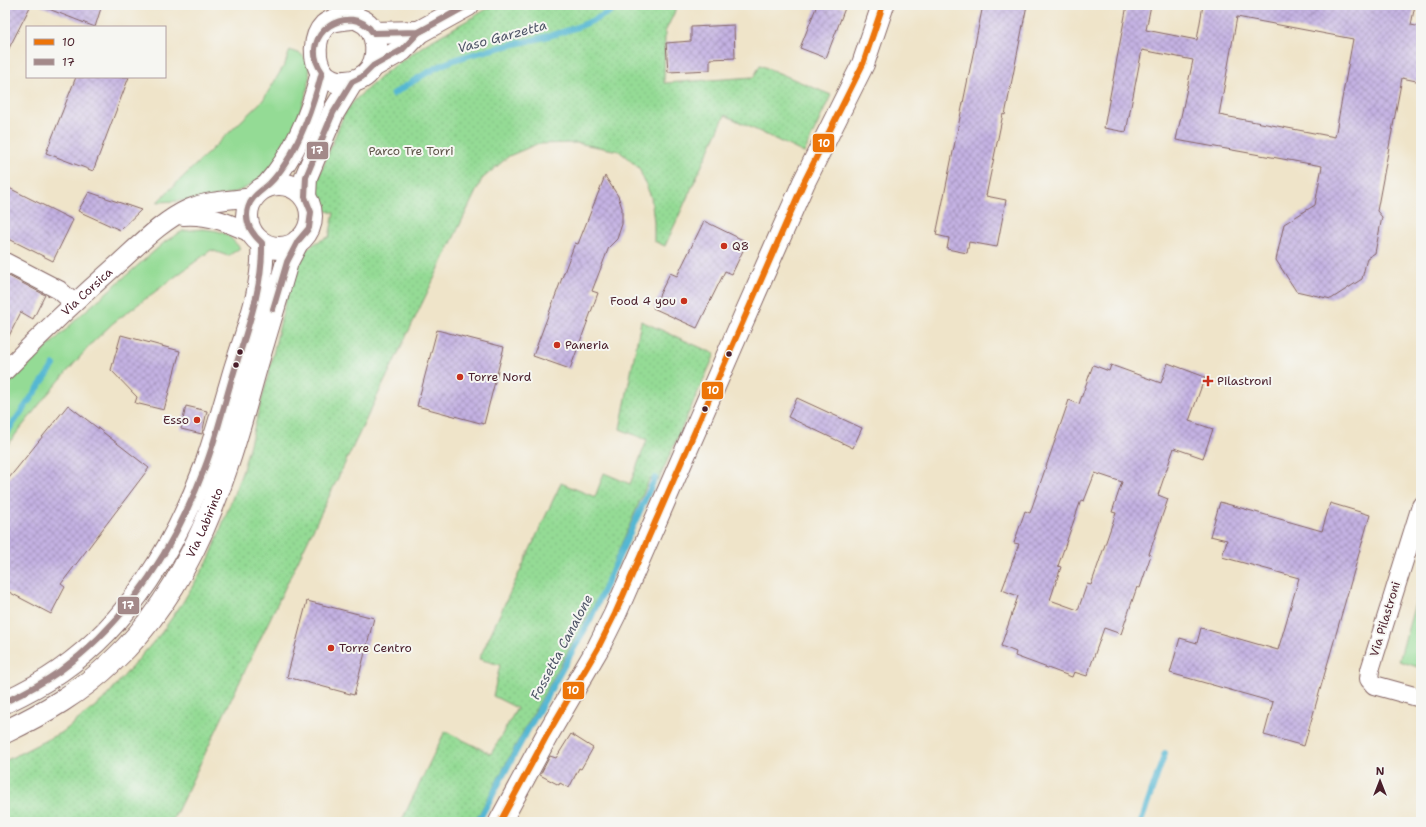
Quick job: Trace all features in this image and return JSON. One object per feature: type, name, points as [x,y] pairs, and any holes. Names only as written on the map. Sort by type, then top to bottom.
[{"type":"main road","points":[[419,32],[365,19],[351,18],[337,20],[328,15],[317,42],[317,63],[327,77],[335,81],[352,82],[362,77],[373,66],[402,50],[419,32],[468,5]]},
{"type":"main road","points":[[870,5],[874,32]]},
{"type":"main road","points":[[500,822],[546,737],[598,648],[615,614],[804,182],[863,64],[883,5]]},
{"type":"main road","points":[[365,19],[376,54],[373,66]]},
{"type":"main road","points":[[257,238],[248,223],[247,212],[260,192],[289,158],[317,94],[322,72]]},
{"type":"main road","points":[[298,241],[306,233],[310,223],[311,212],[305,197],[306,177],[333,113],[352,82]]},
{"type":"main road","name":"Via Corsica","points":[[260,192],[277,184],[288,185],[298,190],[305,197]]},
{"type":"main road","name":"Via Corsica","points":[[257,238],[267,245],[280,248],[287,247],[298,241]]},
{"type":"main road","name":"Via Labirinto","points":[[5,702],[41,683],[96,641],[128,607],[163,554],[179,526],[205,467],[254,305],[262,264],[257,238]]},
{"type":"main road","name":"Via Labirinto","points":[[5,732],[61,702],[97,676],[114,661],[139,634],[174,584],[204,529],[216,500],[236,440],[287,262],[298,241]]},
{"type":"street","name":"Via Corsica","points":[[5,372],[74,304],[153,232],[174,217],[191,208],[260,192]]},
{"type":"street","name":"Via Corsica","points":[[174,217],[194,215],[210,217],[257,238]]},
{"type":"street","points":[[5,262],[59,290],[74,304]]},
{"type":"street","name":"Via Pilastroni","points":[[1421,506],[1370,670],[1369,679],[1374,685],[1421,698]]},
{"type":"green space","name":"Parco Tre Torri","points":[[494,5],[678,5],[665,32],[664,83],[754,77],[760,65],[831,95],[804,153],[725,115],[665,246],[654,241],[654,222],[651,197],[639,168],[619,151],[577,143],[537,144],[509,156],[482,179],[172,822],[5,822],[5,761],[64,731],[104,699],[162,632],[183,602],[210,557],[243,470],[267,380],[293,269],[300,257],[312,245],[329,237],[334,213],[319,207],[315,200],[315,190],[316,184],[345,112],[356,99],[386,72],[426,44]]},
{"type":"green space","points":[[290,50],[303,56],[307,63],[309,81],[304,100],[286,145],[272,165],[259,179],[249,186],[230,194],[218,197],[157,202],[263,100],[285,64]]},
{"type":"green space","points":[[202,229],[224,233],[240,248],[228,256],[211,250],[113,323],[93,342],[46,396],[5,448],[5,388],[83,313],[166,241],[183,231]]},
{"type":"green space","points":[[641,321],[715,354],[658,481],[650,478],[599,596],[518,741],[475,822],[401,822],[445,731],[491,754],[517,708],[493,696],[500,665],[479,659],[561,483],[595,497],[604,473],[630,484],[647,440],[620,429]]},
{"type":"green space","points":[[1421,582],[1421,668],[1399,661]]},
{"type":"building","points":[[5,5],[31,5],[5,56]]},
{"type":"building","points":[[42,5],[102,5],[95,26],[41,6]]},
{"type":"building","points":[[817,5],[836,5],[845,8],[826,58],[800,48]]},
{"type":"building","points":[[983,5],[1027,5],[1005,115],[1003,114],[986,196],[1006,200],[997,247],[969,242],[967,253],[947,249],[949,238],[936,235]]},
{"type":"building","points":[[1127,5],[1151,5],[1146,30],[1197,40],[1203,5],[1415,5],[1411,25],[1421,27],[1421,82],[1402,78],[1377,211],[1382,217],[1375,253],[1367,258],[1362,279],[1331,299],[1296,291],[1276,260],[1284,224],[1315,205],[1322,166],[1176,140],[1193,60],[1142,50],[1126,132],[1104,128]],"holes":[[[1237,17],[1353,39],[1335,137],[1219,115]]]},
{"type":"building","points":[[734,25],[735,58],[710,59],[710,70],[668,72],[666,43],[691,41],[691,27]]},
{"type":"building","points":[[76,78],[129,78],[93,171],[46,153]]},
{"type":"building","points":[[605,176],[618,196],[622,208],[622,224],[617,239],[609,247],[592,291],[598,293],[570,369],[533,356],[575,243],[578,244]]},
{"type":"building","points":[[5,186],[73,220],[53,261],[5,237]]},
{"type":"building","points":[[89,192],[141,210],[120,230],[78,211]]},
{"type":"building","points":[[704,221],[747,242],[732,274],[725,271],[697,328],[653,308],[670,273],[677,276]]},
{"type":"building","points":[[5,274],[45,295],[33,319],[21,312],[5,344]]},
{"type":"building","name":"Torre Nord","points":[[437,330],[504,347],[484,424],[417,406]]},
{"type":"building","points":[[121,335],[180,351],[164,410],[135,403],[137,397],[111,370]]},
{"type":"building","points":[[1168,363],[1205,377],[1189,421],[1213,429],[1203,458],[1174,448],[1158,495],[1168,499],[1149,554],[1151,555],[1140,588],[1137,587],[1121,634],[1104,628],[1087,676],[1074,672],[1072,677],[1015,656],[1016,652],[1001,646],[1018,596],[1002,590],[1019,544],[1014,543],[1025,511],[1030,513],[1069,400],[1079,404],[1093,365],[1109,371],[1111,365],[1161,383]],"holes":[[[1095,473],[1122,482],[1112,512],[1116,513],[1091,585],[1087,584],[1078,610],[1050,600],[1061,567],[1058,566],[1081,500],[1084,501]]]},
{"type":"building","points":[[797,398],[862,428],[853,448],[788,417]]},
{"type":"building","points":[[68,405],[149,468],[61,584],[65,587],[51,614],[5,590],[5,483]]},
{"type":"building","points":[[186,406],[207,411],[202,434],[181,429]]},
{"type":"building","points":[[1220,502],[1322,531],[1330,503],[1370,515],[1304,746],[1264,735],[1273,702],[1170,673],[1180,638],[1197,643],[1201,628],[1278,650],[1299,578],[1222,557],[1227,540],[1210,536]]},
{"type":"building","name":"Torre Centro","points":[[307,601],[374,618],[354,695],[287,677]]},
{"type":"building","points":[[571,734],[593,748],[581,769],[579,768],[569,788],[560,783],[559,785],[540,775],[550,756],[556,758]]},
{"type":"waterway","name":"Vaso Garzetta","points":[[393,94],[448,62],[562,32],[582,25],[620,5]]},
{"type":"waterway","name":"Vaso Garzetta","points":[[5,435],[54,365]]},
{"type":"waterway","name":"Fossetta Canalone","points":[[478,822],[590,620],[655,478]]},
{"type":"waterway","name":"Fossetta Canalone","points":[[1141,822],[1165,753]]},
{"type":"transit line","name":"17","points":[[5,702],[33,688],[60,671],[85,651],[108,629],[147,580],[164,553],[193,497],[217,432],[257,293],[262,260],[262,243],[255,236],[248,223],[247,213],[249,204],[282,169],[303,131],[312,108],[322,72],[316,58],[316,45],[321,34],[330,26],[341,21],[352,20],[364,24],[373,33],[419,32],[468,5]]},
{"type":"transit line","name":"10","points":[[500,822],[546,737],[598,648],[615,614],[804,182],[863,64],[883,5]]},
{"type":"transit line","name":"17","points":[[273,309],[287,262],[298,241],[309,228],[311,212],[305,197],[306,177],[333,113],[352,82],[362,77],[373,66],[402,50],[419,32],[427,28]]},
{"type":"place","name":"Q8","points":[[724,246]]},
{"type":"place","name":"Food 4 you","points":[[684,301]]},
{"type":"place","name":"Paneria","points":[[557,345]]},
{"type":"place","name":"Torre Nord","points":[[460,377]]},
{"type":"place","name":"Pilastroni","points":[[1208,381]]},
{"type":"place","name":"Esso","points":[[197,420]]},
{"type":"place","name":"Torre Centro","points":[[331,648]]}]
